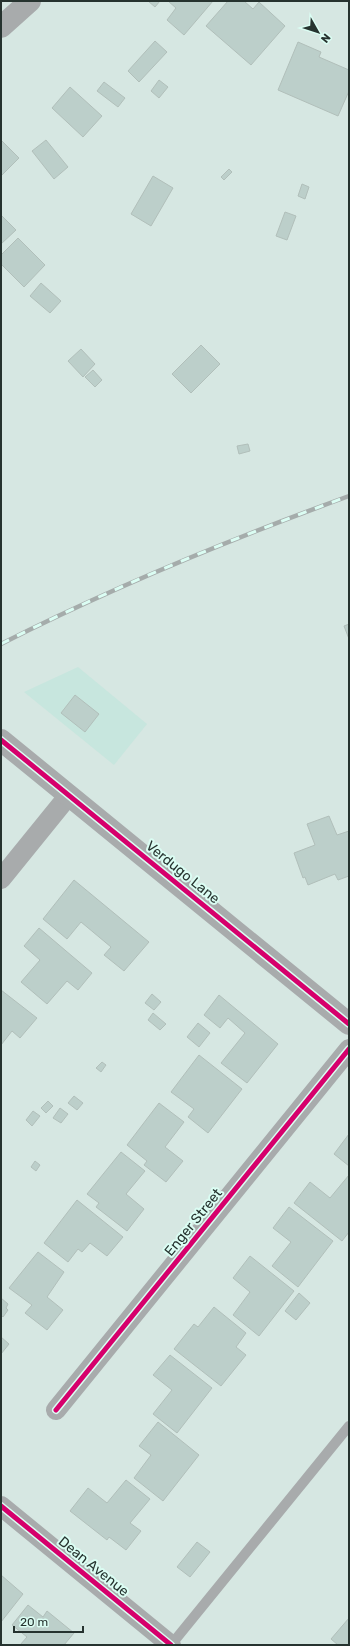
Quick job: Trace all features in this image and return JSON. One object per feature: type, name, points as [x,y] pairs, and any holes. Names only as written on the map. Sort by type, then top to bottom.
[{"type":"street","points":[[1,26],[30,1]]},
{"type":"street","name":"Verdugo Lane","points":[[1,740],[349,1024]]},
{"type":"street","points":[[1,879],[69,795]]},
{"type":"street","name":"Enger Street","points":[[56,1410],[349,1049]]},
{"type":"street","name":"Dean Avenue","points":[[1,1506],[171,1645]]},
{"type":"lane","points":[[171,1645],[349,1426]]},
{"type":"shaded area","points":[[78,667],[147,724],[114,765],[24,692]]},
{"type":"building","points":[[148,1],[160,1],[155,7]]},
{"type":"building","points":[[168,1],[213,1],[184,35],[167,20],[176,8]]},
{"type":"building","points":[[228,1],[244,1],[253,9],[259,2],[285,26],[251,65],[206,26]]},
{"type":"building","points":[[155,41],[167,52],[139,82],[128,71]]},
{"type":"building","points":[[298,42],[321,52],[319,57],[349,70],[349,91],[338,116],[278,90]]},
{"type":"building","points":[[159,80],[168,87],[159,98],[151,91]]},
{"type":"building","points":[[104,82],[125,98],[118,107],[97,91]]},
{"type":"building","points":[[70,87],[102,116],[83,137],[52,108]]},
{"type":"building","points":[[1,140],[19,158],[1,176]]},
{"type":"building","points":[[46,140],[68,167],[54,179],[32,151]]},
{"type":"building","points":[[229,169],[232,172],[224,180],[221,177]]},
{"type":"building","points":[[153,176],[173,188],[151,226],[131,214]]},
{"type":"building","points":[[302,184],[309,187],[305,199],[298,196]]},
{"type":"building","points":[[285,212],[296,216],[287,240],[276,236]]},
{"type":"building","points":[[1,215],[16,230],[1,244]]},
{"type":"building","points":[[18,238],[45,265],[24,287],[1,264],[1,255]]},
{"type":"building","points":[[41,283],[61,301],[50,313],[30,296]]},
{"type":"building","points":[[201,345],[220,364],[191,393],[172,374]]},
{"type":"building","points":[[81,349],[95,364],[83,377],[68,361]]},
{"type":"building","points":[[93,370],[102,380],[95,387],[85,377]]},
{"type":"building","points":[[248,444],[250,451],[239,454],[237,446]]},
{"type":"building","points":[[349,624],[349,639],[344,626]]},
{"type":"building","points":[[75,695],[99,714],[85,732],[61,713]]},
{"type":"building","points":[[329,816],[337,835],[349,831],[349,876],[338,880],[335,874],[308,885],[305,877],[303,878],[294,853],[315,845],[307,824]]},
{"type":"building","points":[[74,880],[149,942],[124,971],[104,955],[111,947],[81,922],[67,939],[43,919]]},
{"type":"building","points":[[39,928],[92,973],[78,990],[67,981],[47,1004],[21,982],[40,960],[24,946]]},
{"type":"building","points":[[1,990],[37,1018],[20,1038],[12,1031],[1,1045]]},
{"type":"building","points":[[152,994],[161,1002],[154,1010],[145,1003]]},
{"type":"building","points":[[219,995],[278,1044],[247,1083],[221,1063],[245,1033],[228,1018],[220,1028],[204,1015]]},
{"type":"building","points":[[153,1013],[166,1024],[160,1030],[148,1020]]},
{"type":"building","points":[[198,1023],[210,1033],[199,1047],[187,1037]]},
{"type":"building","points":[[199,1055],[242,1089],[208,1133],[188,1117],[194,1109],[171,1092]]},
{"type":"building","points":[[102,1062],[106,1065],[101,1072],[96,1068]]},
{"type":"building","points":[[74,1096],[83,1103],[77,1110],[68,1103]]},
{"type":"building","points":[[48,1101],[53,1106],[46,1113],[41,1108]]},
{"type":"building","points":[[159,1103],[184,1122],[165,1147],[183,1161],[166,1182],[144,1165],[147,1161],[127,1145]]},
{"type":"building","points":[[60,1108],[68,1114],[61,1123],[53,1118]]},
{"type":"building","points":[[33,1111],[40,1116],[32,1126],[26,1120]]},
{"type":"building","points":[[349,1134],[349,1166],[334,1154]]},
{"type":"building","points":[[121,1152],[145,1171],[126,1194],[144,1209],[127,1231],[96,1207],[99,1203],[87,1194]]},
{"type":"building","points":[[35,1161],[40,1165],[36,1171],[31,1167]]},
{"type":"building","points":[[349,1175],[349,1232],[342,1241],[294,1203],[310,1182],[330,1198]]},
{"type":"building","points":[[77,1200],[123,1237],[107,1256],[90,1243],[82,1252],[78,1249],[68,1262],[44,1243]]},
{"type":"building","points":[[289,1207],[333,1241],[298,1287],[272,1266],[291,1242],[273,1228]]},
{"type":"building","points":[[38,1252],[64,1272],[47,1297],[63,1310],[47,1330],[25,1313],[32,1305],[9,1288]]},
{"type":"building","points":[[250,1256],[294,1291],[259,1336],[233,1315],[250,1292],[233,1278]]},
{"type":"building","points":[[299,1293],[310,1303],[296,1320],[285,1311]]},
{"type":"building","points":[[1,1298],[8,1304],[6,1308],[8,1310],[3,1317],[1,1315]]},
{"type":"building","points":[[214,1307],[246,1333],[236,1347],[246,1355],[221,1386],[174,1349],[194,1324],[198,1327]]},
{"type":"building","points":[[1,1337],[9,1344],[1,1354]]},
{"type":"building","points":[[170,1355],[212,1388],[177,1433],[153,1414],[172,1390],[153,1375]]},
{"type":"building","points":[[158,1422],[199,1455],[163,1501],[134,1478],[151,1455],[139,1446]]},
{"type":"building","points":[[126,1480],[150,1499],[130,1523],[141,1531],[126,1550],[109,1537],[107,1540],[70,1511],[88,1488],[107,1503]]},
{"type":"building","points":[[197,1542],[210,1552],[190,1577],[177,1567]]},
{"type":"building","points":[[1,1575],[23,1594],[1,1622]]},
{"type":"building","points":[[28,1605],[43,1617],[47,1611],[74,1633],[64,1645],[20,1645],[27,1637],[12,1625]]},
{"type":"building","points":[[349,1618],[349,1645],[338,1645],[331,1639]]},
{"type":"railway","points":[[1,644],[129,583],[261,529],[349,496]]},
{"type":"cycle path","points":[[1,740],[349,1024]]},
{"type":"cycle path","points":[[56,1410],[349,1049]]},
{"type":"cycle path","points":[[1,1506],[171,1645]]}]
